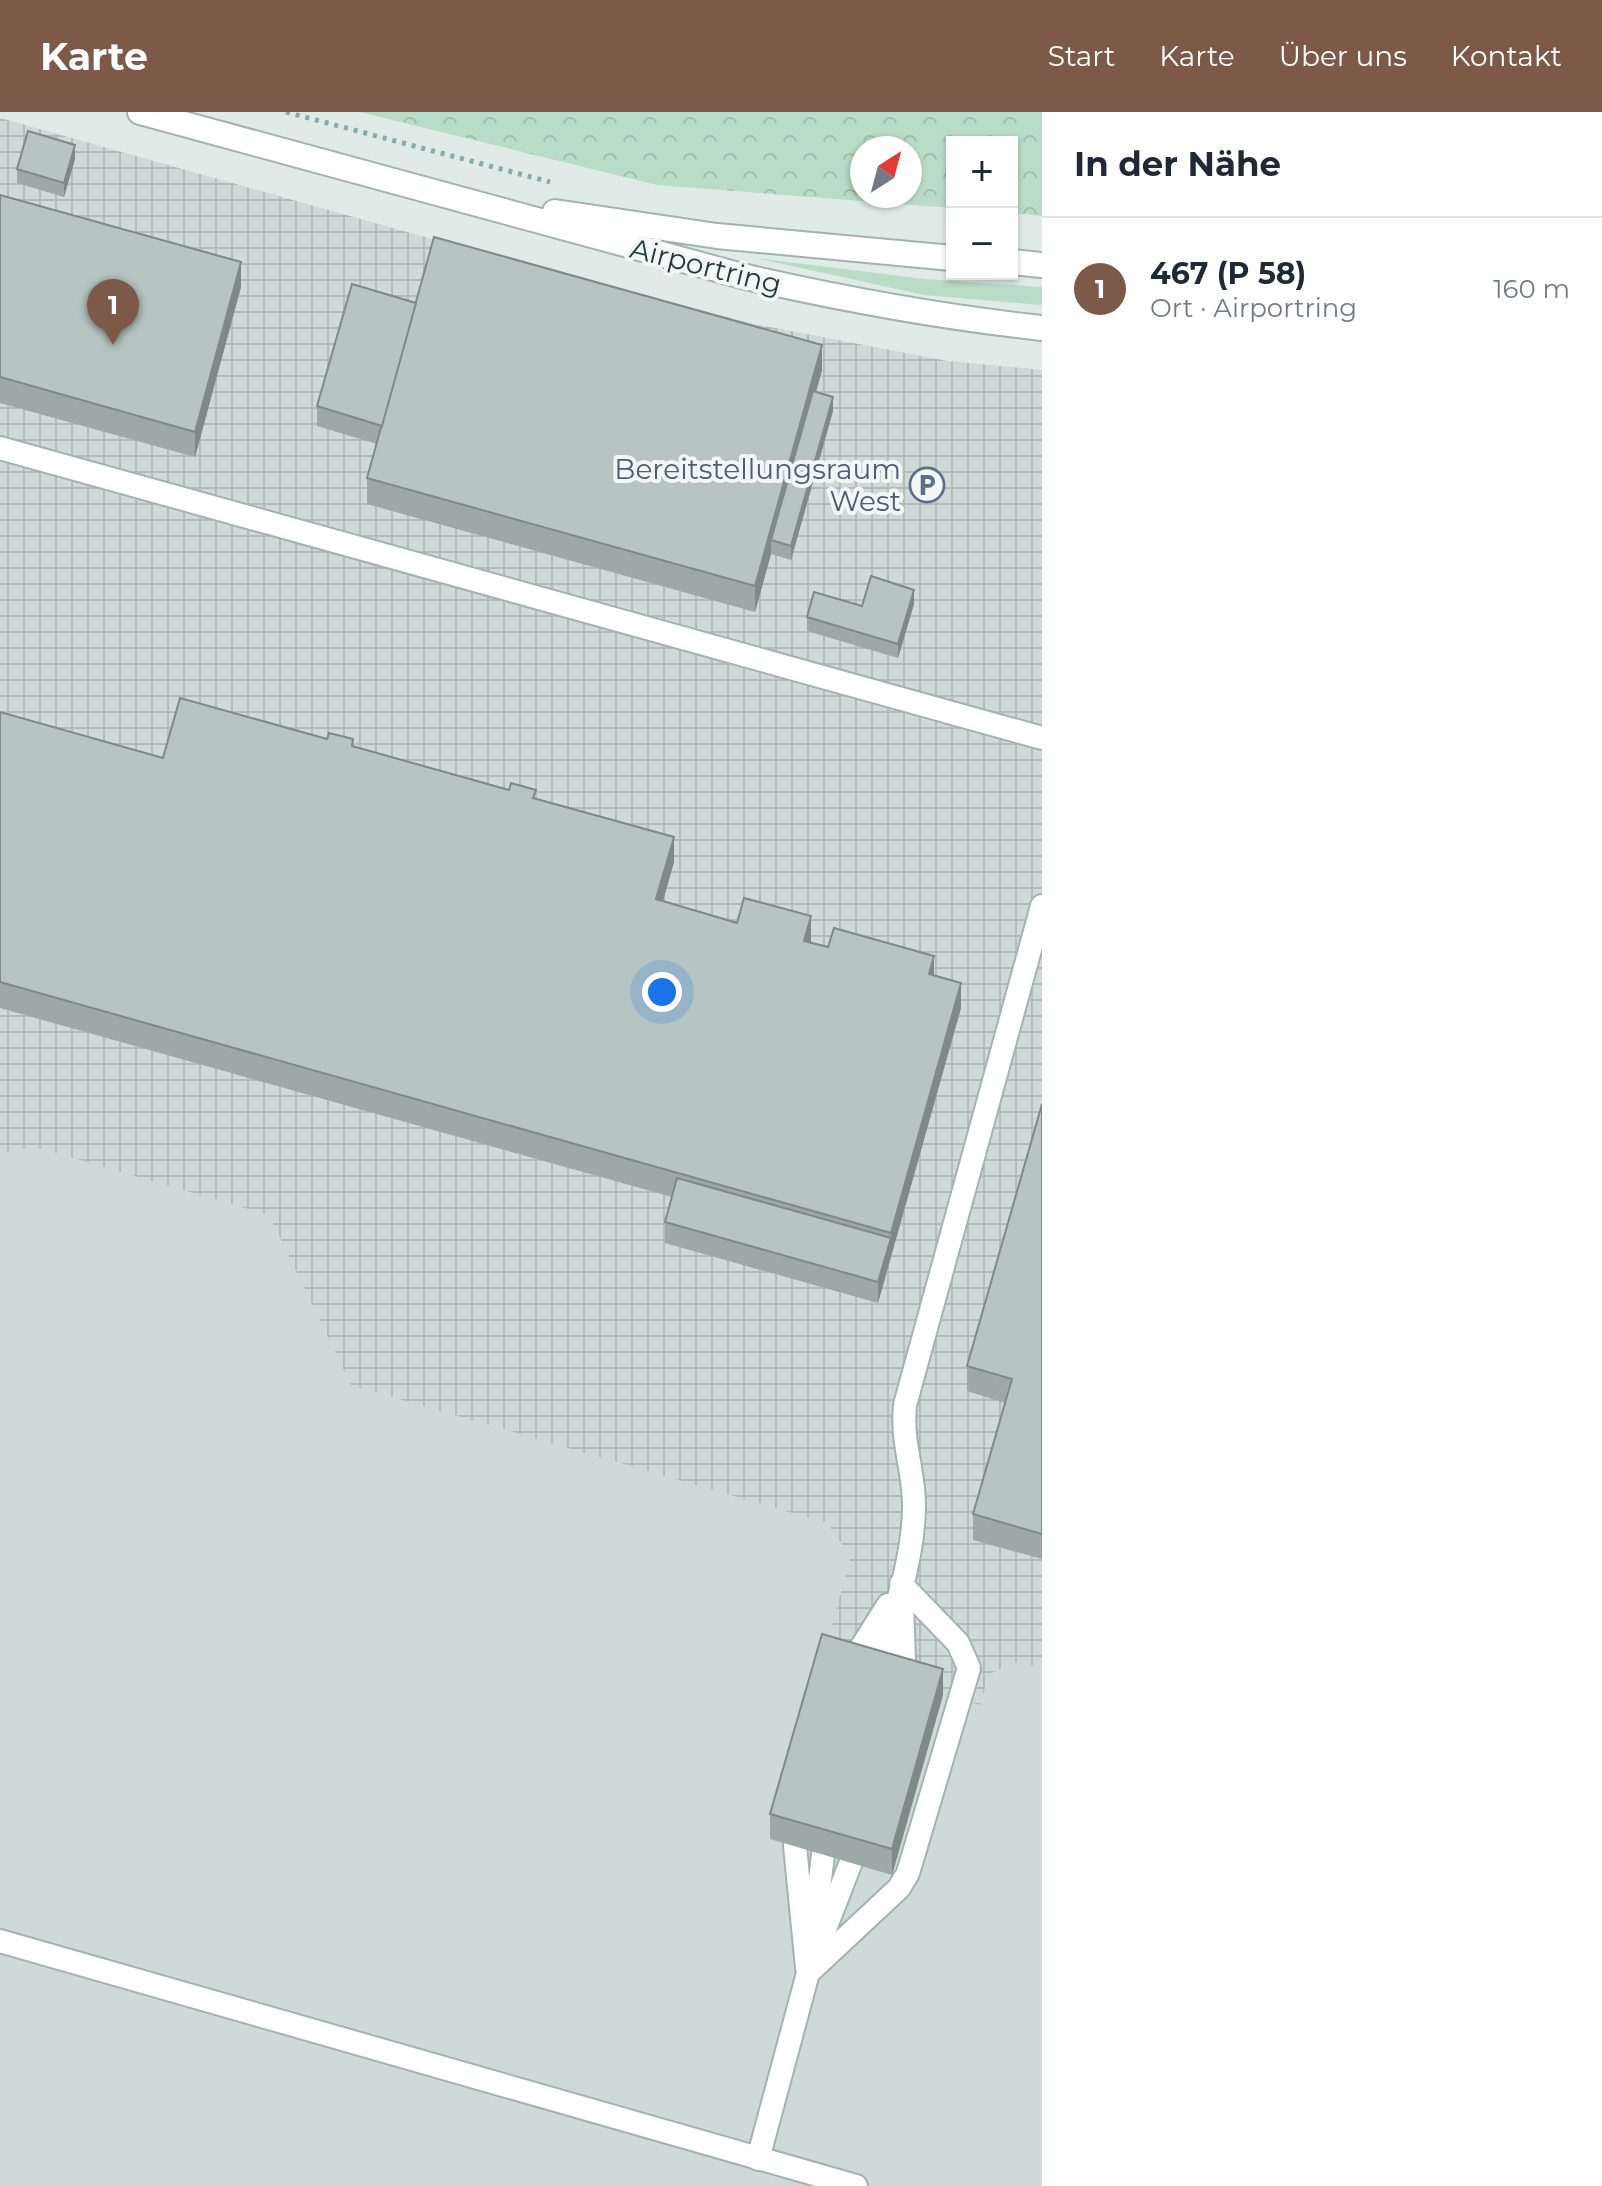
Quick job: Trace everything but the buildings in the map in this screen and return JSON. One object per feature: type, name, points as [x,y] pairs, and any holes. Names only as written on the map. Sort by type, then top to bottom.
[{"type":"street","name":"Airportring","points":[[140,112],[643,251],[810,292],[968,320],[1042,328]]},
{"type":"street","name":"Airportring","points":[[376,176],[625,225],[946,257]]},
{"type":"street","points":[[1018,263],[1042,265]]},
{"type":"lane","points":[[0,448],[1042,738]]},
{"type":"lane","points":[[876,1676],[913,1544],[915,1504],[902,1434],[905,1405],[1042,906]]},
{"type":"lane","points":[[849,1667],[901,1584]]},
{"type":"lane","points":[[901,1584],[905,1684]]},
{"type":"lane","points":[[808,1973],[899,1888],[908,1873],[969,1668],[958,1643],[901,1584]]},
{"type":"lane","points":[[795,1846],[808,1973]]},
{"type":"lane","points":[[808,1973],[823,1855]]},
{"type":"lane","points":[[758,2159],[808,1973],[851,1862]]},
{"type":"lane","points":[[0,1941],[856,2186]]},
{"type":"path","points":[[286,112],[565,186]]},
{"type":"shaded area","points":[[0,118],[557,274],[754,324],[947,361],[1042,370],[1042,2186],[0,2186]]},
{"type":"shaded area","points":[[0,118],[557,274],[754,324],[947,361],[1042,370],[1042,1668],[1017,1662],[989,1674],[980,1705],[822,1660],[851,1557],[827,1523],[351,1385],[269,1215],[32,1146],[0,1154]]},
{"type":"green space","points":[[360,112],[1042,112],[1042,216],[1018,214],[1018,136],[946,136],[946,208],[922,206],[922,136],[850,136],[850,200],[657,185]]},
{"type":"green space","points":[[755,258],[924,279],[1042,287],[1042,305],[924,295]]},
{"type":"place","name":"467 (P 58)","points":[[113,345]]},
{"type":"place","name":"Bereitstellungsraum West","points":[[927,485]]}]
